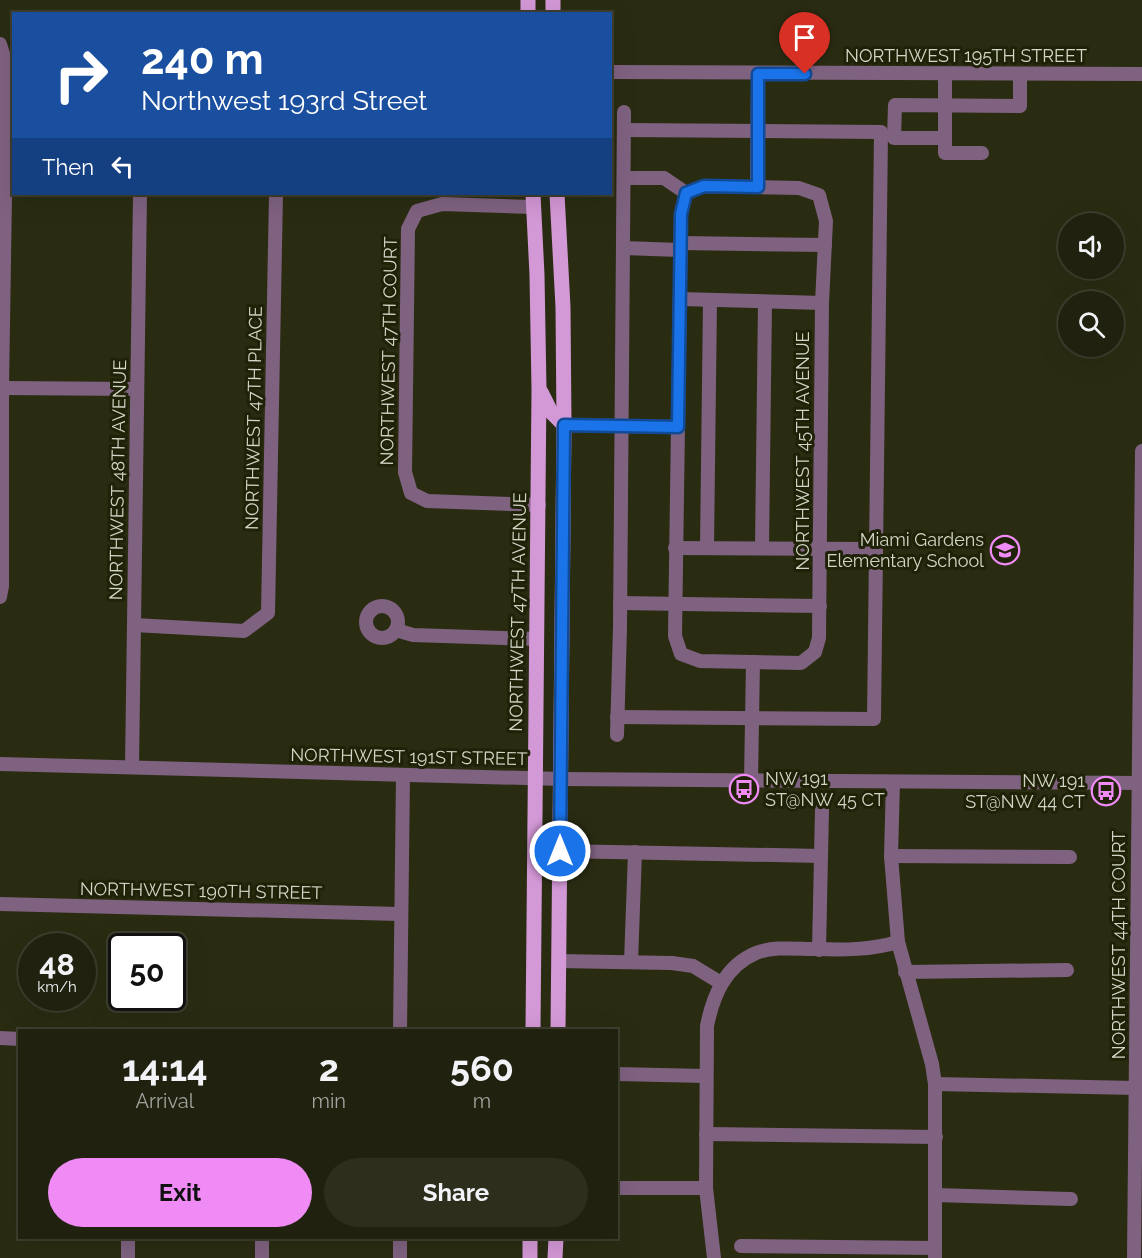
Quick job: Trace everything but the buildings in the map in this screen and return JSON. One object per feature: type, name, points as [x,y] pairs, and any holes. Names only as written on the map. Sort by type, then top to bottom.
[{"type":"main road","points":[[557,195],[562,296],[564,425],[558,1029]]},
{"type":"main road","name":"NORTHWEST 47TH AVENUE","points":[[533,200],[538,286],[540,389],[533,1029]]},
{"type":"main road","points":[[540,389],[551,412],[564,425]]},
{"type":"main road","points":[[538,505],[552,515],[564,536]]},
{"type":"main road","points":[[555,1258],[556,1239]]},
{"type":"street","points":[[0,44],[10,67],[2,388],[2,586],[0,597]]},
{"type":"street","name":"NORTHWEST 195TH STREET","points":[[612,72],[1142,74]]},
{"type":"street","points":[[686,193],[704,186],[758,187],[758,74]]},
{"type":"street","points":[[945,75],[945,153],[982,153]]},
{"type":"street","points":[[945,138],[894,138],[895,105],[1020,106],[1020,75]]},
{"type":"street","points":[[617,735],[624,112]]},
{"type":"street","points":[[617,717],[874,719],[881,132],[624,130]]},
{"type":"street","points":[[624,178],[663,178],[686,193]]},
{"type":"street","name":"NORTHWEST 45TH AVENUE","points":[[753,662],[801,663],[815,652],[819,638],[822,303],[826,221],[819,195],[799,188],[758,187]]},
{"type":"street","points":[[686,193],[681,214],[680,246],[675,636],[681,654],[700,661],[753,662],[751,781]]},
{"type":"street","name":"NORTHWEST 48TH AVENUE","points":[[132,767],[140,195]]},
{"type":"street","name":"NORTHWEST 47TH PLACE","points":[[134,625],[244,631],[268,613],[276,195]]},
{"type":"street","name":"NORTHWEST 47TH COURT","points":[[533,200],[442,204],[417,211],[408,229],[405,472],[411,493],[427,501],[538,505]]},
{"type":"street","points":[[623,248],[825,247]]},
{"type":"street","points":[[680,299],[822,303]]},
{"type":"street","points":[[707,548],[710,300]]},
{"type":"street","points":[[762,548],[765,302]]},
{"type":"street","points":[[2,388],[137,389]]},
{"type":"street","points":[[564,425],[678,427]]},
{"type":"street","name":"NORTHWEST 44TH COURT","points":[[1134,1258],[1142,451]]},
{"type":"street","points":[[675,548],[875,549]]},
{"type":"street","points":[[620,603],[820,606]]},
{"type":"street","points":[[396,630],[413,635],[537,639]]},
{"type":"street","name":"NORTHWEST 191ST STREET","points":[[0,764],[561,779],[1140,783]]},
{"type":"street","points":[[400,1029],[403,775]]},
{"type":"street","points":[[741,1246],[935,1253],[935,1084],[932,1064],[898,942],[891,856],[893,782]]},
{"type":"street","points":[[819,950],[822,810]]},
{"type":"street","points":[[560,851],[821,856]]},
{"type":"street","points":[[631,962],[635,852]]},
{"type":"street","points":[[891,856],[1070,857]]},
{"type":"street","name":"NORTHWEST 190TH STREET","points":[[0,904],[400,914]]},
{"type":"street","points":[[714,1258],[706,1188],[707,1026],[710,1010],[721,983],[735,966],[756,953],[779,948],[819,950],[869,948],[898,942]]},
{"type":"street","points":[[559,961],[672,963],[693,966],[721,983]]},
{"type":"street","points":[[906,972],[1067,970]]},
{"type":"street","points":[[0,1038],[18,1039]]},
{"type":"street","points":[[618,1074],[706,1076]]},
{"type":"street","points":[[935,1084],[1136,1088]]},
{"type":"street","points":[[706,1134],[936,1137]]},
{"type":"street","points":[[618,1188],[706,1188]]},
{"type":"street","points":[[935,1195],[1071,1199]]},
{"type":"street","points":[[128,1239],[128,1258]]},
{"type":"street","points":[[262,1239],[262,1258]]},
{"type":"street","points":[[400,1239],[400,1258]]},
{"type":"place","name":"Miami Gardens Elementary School","points":[[1005,550]]},
{"type":"place","name":"NW 191 ST@NW 45 CT","points":[[744,789]]},
{"type":"place","name":"NW 191 ST@NW 44 CT","points":[[1106,791]]},
{"type":"route","points":[[560,851],[564,425],[678,427],[681,214],[686,193],[704,186],[758,187],[758,74],[805,74]]}]
